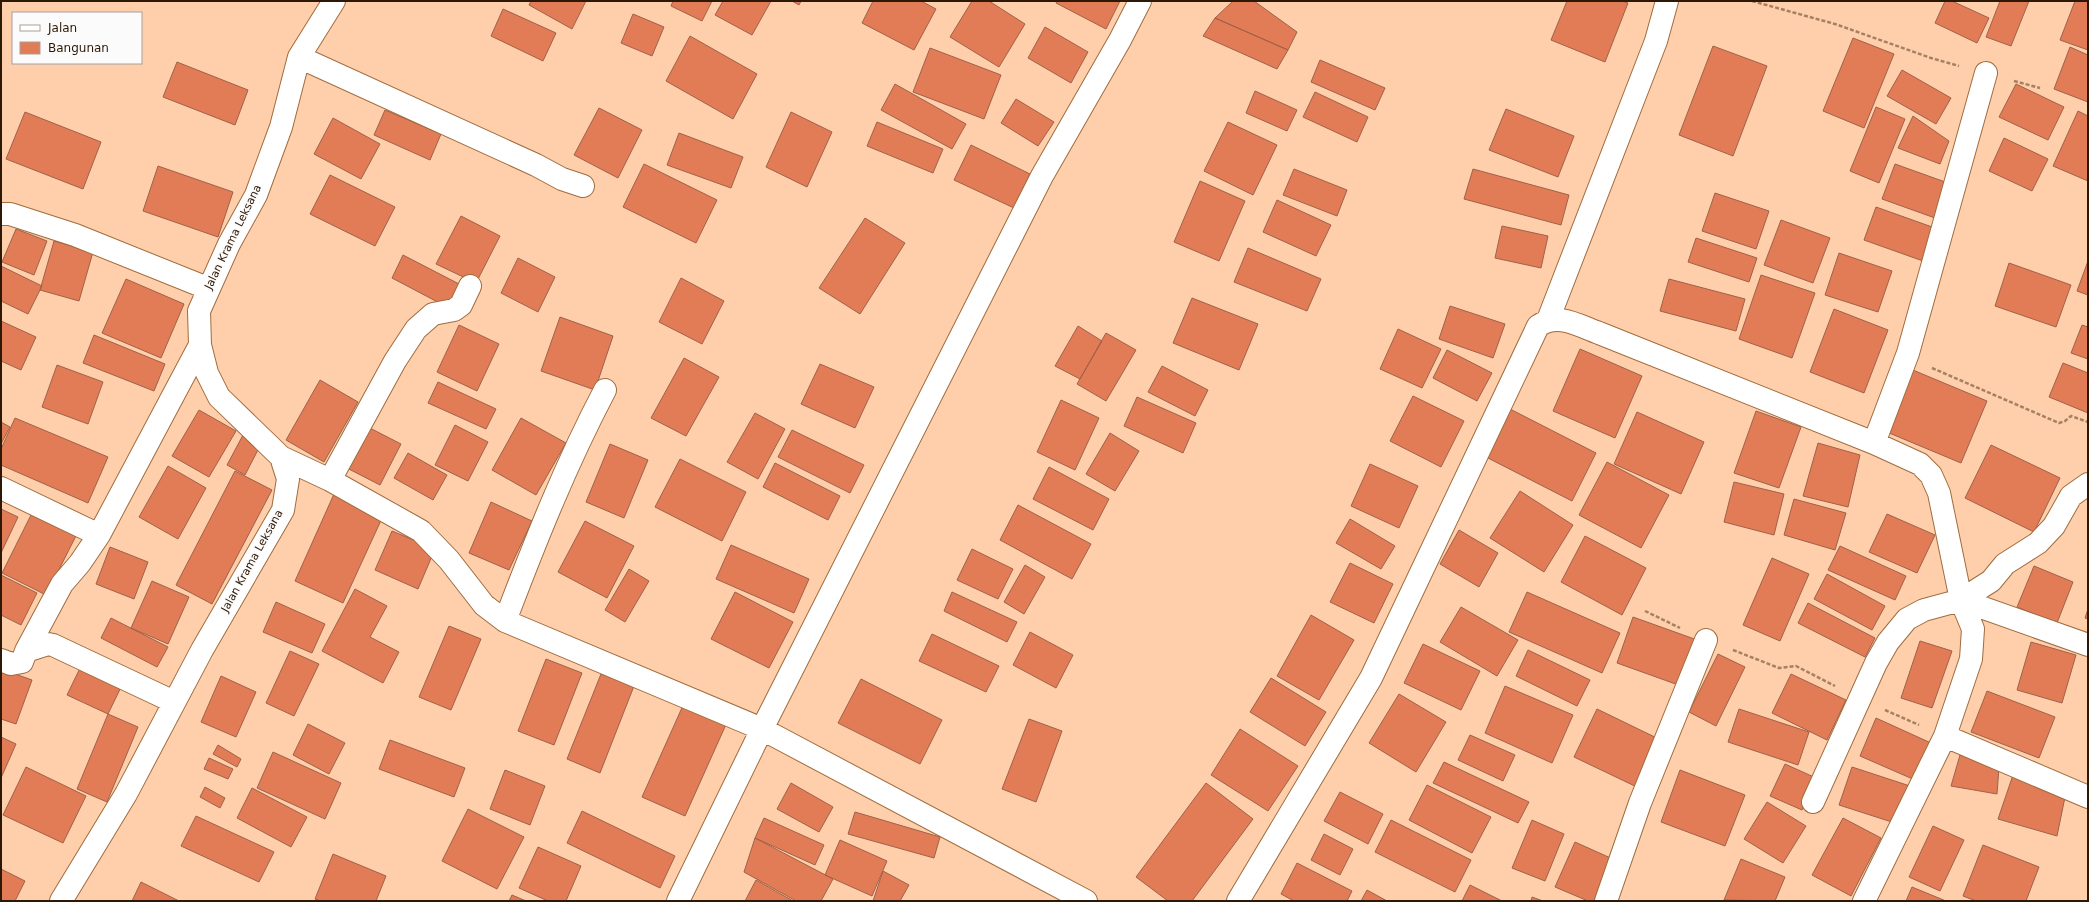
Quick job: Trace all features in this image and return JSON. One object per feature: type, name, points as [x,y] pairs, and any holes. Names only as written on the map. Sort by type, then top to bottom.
[{"type":"street","name":"Jalan Krama Leksana","points":[[61,901],[126,794],[202,650],[283,510],[288,479],[281,457],[219,397],[207,373],[200,345],[199,311],[207,288],[256,195],[281,127],[299,57],[334,1]]},
{"type":"street","points":[[678,901],[762,729],[1042,176],[1120,40],[1140,1]]},
{"type":"street","points":[[1548,320],[1656,41],[1667,1]]},
{"type":"street","points":[[299,57],[536,165],[562,179],[583,186]]},
{"type":"street","points":[[1874,442],[1907,358],[1933,271],[1986,73]]},
{"type":"street","points":[[1,214],[10,214],[75,235],[207,288]]},
{"type":"street","points":[[330,480],[395,361],[416,329],[433,314],[454,310],[461,305],[470,286]]},
{"type":"street","points":[[1238,901],[1371,678],[1538,326],[1548,320],[1557,319],[1599,333],[1874,442],[1920,464],[1931,475],[1939,492],[1961,600],[1973,629],[1971,659],[1945,736],[1864,901]]},
{"type":"street","points":[[1,660],[16,664],[22,662],[26,651],[62,584],[80,564],[99,535],[200,345]]},
{"type":"street","points":[[505,621],[541,527],[582,433],[605,390]]},
{"type":"street","points":[[281,457],[330,480],[421,531],[449,560],[484,605],[505,621],[762,729],[1086,901]]},
{"type":"street","points":[[1814,802],[1876,663],[1888,642],[1907,619],[1924,610],[1961,600],[1991,581],[2005,564],[2038,543],[2054,526],[2071,496],[2088,484]]},
{"type":"street","points":[[1,488],[99,535]]},
{"type":"street","points":[[1961,600],[2088,645]]},
{"type":"street","points":[[1606,901],[1640,803],[1706,640]]},
{"type":"street","points":[[26,651],[48,644],[53,644],[174,702]]},
{"type":"street","points":[[1945,736],[2088,797]]},
{"type":"path","points":[[1752,1],[1835,24],[1931,58],[2040,88]]},
{"type":"path","points":[[1907,358],[2059,424],[2065,422],[2071,416],[2088,422]]},
{"type":"path","points":[[1645,611],[1706,640],[1779,668],[1791,666],[1801,668],[1860,700],[1945,736]]},
{"type":"building","points":[[531,1],[586,1],[572,29],[529,5]]},
{"type":"building","points":[[673,1],[712,1],[702,21],[671,6]]},
{"type":"building","points":[[723,1],[771,1],[752,35],[715,15]]},
{"type":"building","points":[[792,1],[801,1],[799,5]]},
{"type":"building","points":[[873,1],[921,1],[936,9],[914,50],[862,23]]},
{"type":"building","points":[[972,1],[989,1],[1025,24],[999,67],[950,37]]},
{"type":"building","points":[[1057,1],[1120,1],[1106,29],[1056,3]]},
{"type":"building","points":[[1233,1],[1254,1],[1297,32],[1288,50],[1215,18]]},
{"type":"building","points":[[1567,1],[1622,1],[1628,3],[1605,62],[1551,40]]},
{"type":"building","points":[[1945,1],[1952,1],[1989,18],[1977,43],[1935,23]]},
{"type":"building","points":[[2000,1],[2029,1],[2011,46],[1986,37]]},
{"type":"building","points":[[2075,1],[2088,1],[2088,50],[2060,40]]},
{"type":"building","points":[[503,9],[556,33],[543,61],[491,36]]},
{"type":"building","points":[[633,14],[664,27],[652,56],[621,43]]},
{"type":"building","points":[[1215,18],[1288,50],[1277,69],[1203,36]]},
{"type":"building","points":[[1045,27],[1088,52],[1071,83],[1028,58]]},
{"type":"building","points":[[690,36],[757,74],[733,119],[666,81]]},
{"type":"building","points":[[1853,38],[1894,54],[1864,128],[1823,111]]},
{"type":"building","points":[[1713,46],[1767,66],[1733,156],[1679,135]]},
{"type":"building","points":[[2070,47],[2088,55],[2088,102],[2054,89]]},
{"type":"building","points":[[930,48],[1001,75],[984,119],[913,92]]},
{"type":"building","points":[[1320,60],[1385,88],[1375,110],[1311,82]]},
{"type":"building","points":[[177,62],[248,90],[235,125],[163,97]]},
{"type":"building","points":[[1902,70],[1951,98],[1936,124],[1887,96]]},
{"type":"building","points":[[895,84],[966,124],[952,149],[881,110]]},
{"type":"building","points":[[2016,84],[2064,107],[2048,140],[1999,117]]},
{"type":"building","points":[[1255,91],[1297,110],[1287,131],[1246,113]]},
{"type":"building","points":[[1315,92],[1368,117],[1357,142],[1303,117]]},
{"type":"building","points":[[1016,99],[1054,122],[1038,146],[1001,123]]},
{"type":"building","points":[[1876,107],[1905,119],[1879,183],[1850,171]]},
{"type":"building","points":[[599,108],[642,130],[618,178],[574,155]]},
{"type":"building","points":[[1506,109],[1574,136],[1558,177],[1489,150]]},
{"type":"building","points":[[385,110],[441,134],[430,160],[374,135]]},
{"type":"building","points":[[2078,111],[2088,116],[2088,181],[2053,166]]},
{"type":"building","points":[[25,112],[101,142],[83,189],[6,159]]},
{"type":"building","points":[[791,112],[832,132],[807,187],[766,167]]},
{"type":"building","points":[[1913,116],[1949,141],[1940,164],[1898,148]]},
{"type":"building","points":[[333,118],[380,144],[361,179],[314,154]]},
{"type":"building","points":[[877,122],[943,149],[933,173],[867,146]]},
{"type":"building","points":[[1228,122],[1277,145],[1253,195],[1204,171]]},
{"type":"building","points":[[679,133],[743,157],[731,188],[667,165]]},
{"type":"building","points":[[2004,138],[2048,159],[2032,191],[1989,171]]},
{"type":"building","points":[[971,145],[1030,174],[1014,208],[954,180]]},
{"type":"building","points":[[644,164],[717,200],[696,243],[623,207]]},
{"type":"building","points":[[1895,164],[1948,183],[1935,218],[1882,199]]},
{"type":"building","points":[[158,166],[233,192],[218,237],[143,211]]},
{"type":"building","points":[[1294,169],[1347,190],[1337,216],[1283,195]]},
{"type":"building","points":[[1473,169],[1569,195],[1561,225],[1464,199]]},
{"type":"building","points":[[330,175],[395,207],[375,246],[310,214]]},
{"type":"building","points":[[1200,181],[1245,201],[1219,261],[1174,242]]},
{"type":"building","points":[[1715,193],[1769,211],[1756,249],[1702,231]]},
{"type":"building","points":[[1277,200],[1331,225],[1316,256],[1263,232]]},
{"type":"building","points":[[1876,207],[1935,228],[1923,261],[1864,240]]},
{"type":"building","points":[[461,216],[500,236],[476,283],[436,264]]},
{"type":"building","points":[[865,218],[905,243],[860,314],[819,288]]},
{"type":"building","points":[[1781,220],[1830,238],[1813,283],[1764,265]]},
{"type":"building","points":[[1502,226],[1548,236],[1541,268],[1495,258]]},
{"type":"building","points":[[16,229],[47,241],[34,275],[2,262]]},
{"type":"building","points":[[1696,238],[1757,258],[1749,282],[1688,262]]},
{"type":"building","points":[[54,241],[93,252],[79,301],[40,290]]},
{"type":"building","points":[[1248,248],[1321,279],[1307,311],[1234,282]]},
{"type":"building","points":[[1839,253],[1892,271],[1878,312],[1825,295]]},
{"type":"building","points":[[403,255],[461,285],[449,308],[392,278]]},
{"type":"building","points":[[518,258],[555,277],[538,312],[501,293]]},
{"type":"building","points":[[2088,261],[2088,295],[2077,291]]},
{"type":"building","points":[[2009,263],[2071,285],[2056,327],[1995,306]]},
{"type":"building","points":[[1,266],[42,286],[28,314],[1,301]]},
{"type":"building","points":[[1761,275],[1815,293],[1792,358],[1739,339]]},
{"type":"building","points":[[681,278],[724,301],[702,344],[659,322]]},
{"type":"building","points":[[126,279],[184,304],[161,358],[102,333]]},
{"type":"building","points":[[1669,279],[1745,299],[1736,331],[1660,311]]},
{"type":"building","points":[[1192,298],[1258,324],[1239,370],[1173,343]]},
{"type":"building","points":[[1450,306],[1505,324],[1493,358],[1439,339]]},
{"type":"building","points":[[1834,309],[1888,330],[1864,393],[1810,372]]},
{"type":"building","points":[[560,317],[613,336],[595,390],[541,371]]},
{"type":"building","points":[[1,321],[36,337],[21,370],[1,361]]},
{"type":"building","points":[[459,325],[499,344],[477,391],[437,372]]},
{"type":"building","points":[[2082,325],[2088,327],[2088,359],[2071,353]]},
{"type":"building","points":[[1078,326],[1102,341],[1080,379],[1055,366]]},
{"type":"building","points":[[1398,329],[1441,349],[1422,388],[1380,369]]},
{"type":"building","points":[[1106,333],[1136,350],[1106,401],[1077,384]]},
{"type":"building","points":[[94,335],[165,364],[154,391],[83,363]]},
{"type":"building","points":[[1580,349],[1642,376],[1615,438],[1553,411]]},
{"type":"building","points":[[1447,350],[1492,373],[1477,401],[1433,378]]},
{"type":"building","points":[[684,358],[719,377],[686,436],[651,418]]},
{"type":"building","points":[[2063,363],[2088,373],[2088,413],[2049,397]]},
{"type":"building","points":[[820,364],[874,387],[855,428],[801,404]]},
{"type":"building","points":[[57,365],[103,382],[88,424],[42,407]]},
{"type":"building","points":[[1162,366],[1208,390],[1195,416],[1148,392]]},
{"type":"building","points":[[1908,368],[1987,401],[1961,463],[1882,430]]},
{"type":"building","points":[[320,380],[358,402],[324,462],[286,440]]},
{"type":"building","points":[[438,382],[496,409],[486,429],[428,403]]},
{"type":"building","points":[[1413,396],[1464,421],[1441,467],[1390,441]]},
{"type":"building","points":[[1137,397],[1196,423],[1183,453],[1124,426]]},
{"type":"building","points":[[1061,400],[1099,418],[1075,470],[1037,452]]},
{"type":"building","points":[[1510,409],[1596,453],[1572,501],[1486,457]]},
{"type":"building","points":[[199,410],[236,431],[209,477],[172,456]]},
{"type":"building","points":[[1756,411],[1801,427],[1779,488],[1734,473]]},
{"type":"building","points":[[1637,412],[1704,442],[1681,494],[1614,464]]},
{"type":"building","points":[[755,413],[785,429],[758,479],[727,462]]},
{"type":"building","points":[[15,418],[108,457],[88,503],[1,465],[1,449]]},
{"type":"building","points":[[521,418],[566,443],[536,495],[492,470]]},
{"type":"building","points":[[1,422],[10,427],[1,444]]},
{"type":"building","points":[[455,425],[488,442],[468,481],[435,465]]},
{"type":"building","points":[[366,426],[401,444],[380,485],[345,467]]},
{"type":"building","points":[[792,430],[864,465],[850,493],[778,457]]},
{"type":"building","points":[[1110,433],[1139,451],[1115,491],[1086,474]]},
{"type":"building","points":[[243,435],[261,444],[245,475],[227,465]]},
{"type":"building","points":[[1818,443],[1860,455],[1848,507],[1803,496]]},
{"type":"building","points":[[610,444],[648,460],[624,518],[586,502]]},
{"type":"building","points":[[1991,445],[2060,478],[2034,532],[1965,498]]},
{"type":"building","points":[[408,453],[447,475],[433,500],[394,478]]},
{"type":"building","points":[[680,459],[746,492],[722,541],[655,507]]},
{"type":"building","points":[[1607,462],[1669,495],[1641,548],[1579,515]]},
{"type":"building","points":[[775,463],[840,496],[828,520],[763,487]]},
{"type":"building","points":[[1370,464],[1418,486],[1399,528],[1351,506]]},
{"type":"building","points":[[168,466],[206,488],[178,539],[139,517]]},
{"type":"building","points":[[1049,467],[1109,499],[1093,530],[1033,499]]},
{"type":"building","points":[[235,471],[272,490],[212,604],[176,585]]},
{"type":"building","points":[[1734,482],[1784,494],[1774,535],[1724,522]]},
{"type":"building","points":[[1520,491],[1573,525],[1544,572],[1490,538]]},
{"type":"building","points":[[334,494],[383,516],[343,603],[295,581]]},
{"type":"building","points":[[1794,499],[1846,513],[1835,550],[1784,535]]},
{"type":"building","points":[[491,502],[532,521],[509,570],[469,553]]},
{"type":"building","points":[[1018,505],[1091,544],[1072,579],[1000,540]]},
{"type":"building","points":[[1,509],[18,517],[1,553]]},
{"type":"building","points":[[34,509],[78,532],[46,595],[2,573]]},
{"type":"building","points":[[1887,514],[1935,535],[1917,573],[1869,552]]},
{"type":"building","points":[[1350,519],[1395,546],[1381,569],[1336,543]]},
{"type":"building","points":[[585,521],[634,546],[607,598],[558,572]]},
{"type":"building","points":[[1459,530],[1498,553],[1479,587],[1440,564]]},
{"type":"building","points":[[392,531],[435,549],[418,589],[375,570]]},
{"type":"building","points":[[1585,536],[1646,568],[1622,615],[1561,582]]},
{"type":"building","points":[[731,545],[809,579],[794,613],[716,579]]},
{"type":"building","points":[[1840,546],[1906,576],[1895,600],[1828,570]]},
{"type":"building","points":[[110,547],[148,562],[134,599],[96,584]]},
{"type":"building","points":[[972,549],[1013,569],[998,599],[957,580]]},
{"type":"building","points":[[1772,558],[1809,574],[1780,641],[1743,625]]},
{"type":"building","points":[[1350,563],[1393,584],[1374,623],[1330,602]]},
{"type":"building","points":[[1025,565],[1045,577],[1024,614],[1004,602]]},
{"type":"building","points":[[2034,566],[2073,582],[2057,623],[2017,607]]},
{"type":"building","points":[[629,569],[649,581],[625,622],[605,610]]},
{"type":"building","points":[[1827,574],[1885,606],[1872,630],[1814,599]]},
{"type":"building","points":[[1,575],[37,593],[21,625],[1,615]]},
{"type":"building","points":[[152,581],[189,597],[168,644],[131,628]]},
{"type":"building","points":[[355,589],[387,606],[370,637],[399,652],[383,683],[322,651]]},
{"type":"building","points":[[735,592],[793,622],[769,668],[711,639]]},
{"type":"building","points":[[952,592],[1017,622],[1007,642],[944,611]]},
{"type":"building","points":[[1527,592],[1620,633],[1602,673],[1509,632]]},
{"type":"building","points":[[276,602],[325,624],[312,653],[263,632]]},
{"type":"building","points":[[1808,603],[1875,638],[1865,657],[1798,623]]},
{"type":"building","points":[[1461,607],[1518,640],[1497,676],[1440,642]]},
{"type":"building","points":[[2088,609],[2088,619],[2085,618]]},
{"type":"building","points":[[1311,615],[1354,640],[1319,700],[1277,676]]},
{"type":"building","points":[[1633,617],[1700,641],[1684,687],[1617,663]]},
{"type":"building","points":[[111,618],[168,647],[157,667],[101,638]]},
{"type":"building","points":[[449,626],[481,639],[451,710],[419,697]]},
{"type":"building","points":[[1030,632],[1073,655],[1056,688],[1013,665]]},
{"type":"building","points":[[932,634],[999,666],[986,692],[919,661]]},
{"type":"building","points":[[1920,641],[1952,651],[1932,708],[1901,698]]},
{"type":"building","points":[[2031,642],[2076,655],[2062,703],[2017,690]]},
{"type":"building","points":[[1423,644],[1480,671],[1461,710],[1404,683]]},
{"type":"building","points":[[1528,650],[1590,680],[1577,706],[1516,676]]},
{"type":"building","points":[[290,651],[319,664],[294,716],[266,703]]},
{"type":"building","points":[[1718,654],[1745,667],[1716,726],[1689,712]]},
{"type":"building","points":[[546,659],[582,673],[554,745],[518,731]]},
{"type":"building","points":[[83,662],[124,681],[108,714],[67,695]]},
{"type":"building","points":[[1,669],[32,680],[16,724],[1,719]]},
{"type":"building","points":[[601,674],[634,686],[600,773],[567,759]]},
{"type":"building","points":[[1791,674],[1846,700],[1827,740],[1772,713]]},
{"type":"building","points":[[221,676],[256,692],[236,737],[201,722]]},
{"type":"building","points":[[1271,678],[1326,712],[1305,746],[1250,712]]},
{"type":"building","points":[[861,679],[942,720],[920,764],[838,723]]},
{"type":"building","points":[[1505,686],[1573,715],[1552,763],[1485,733]]},
{"type":"building","points":[[1987,691],[2055,717],[2039,758],[1971,732]]},
{"type":"building","points":[[1399,694],[1446,722],[1416,772],[1369,743]]},
{"type":"building","points":[[685,701],[728,720],[685,816],[642,797]]},
{"type":"building","points":[[1597,709],[1663,741],[1641,789],[1574,757]]},
{"type":"building","points":[[1739,709],[1809,732],[1798,765],[1728,742]]},
{"type":"building","points":[[108,714],[138,727],[107,802],[77,789]]},
{"type":"building","points":[[1876,718],[1931,743],[1915,780],[1860,756]]},
{"type":"building","points":[[1029,719],[1062,731],[1036,802],[1002,789]]},
{"type":"building","points":[[308,724],[345,743],[329,774],[293,755]]},
{"type":"building","points":[[1240,729],[1298,766],[1268,811],[1211,775]]},
{"type":"building","points":[[1470,735],[1515,755],[1503,781],[1458,760]]},
{"type":"building","points":[[1,737],[16,744],[1,778]]},
{"type":"building","points":[[390,740],[465,768],[454,797],[379,769]]},
{"type":"building","points":[[218,745],[241,759],[237,767],[213,754]]},
{"type":"building","points":[[273,752],[341,783],[325,819],[257,788]]},
{"type":"building","points":[[1960,755],[1999,767],[1997,794],[1951,786]]},
{"type":"building","points":[[209,758],[233,769],[228,779],[204,769]]},
{"type":"building","points":[[1444,762],[1529,802],[1518,823],[1433,783]]},
{"type":"building","points":[[1785,764],[1816,778],[1802,810],[1770,796]]},
{"type":"building","points":[[26,767],[86,796],[63,843],[3,815]]},
{"type":"building","points":[[1852,767],[1910,786],[1898,824],[1839,805]]},
{"type":"building","points":[[505,770],[545,786],[530,825],[490,809]]},
{"type":"building","points":[[1680,770],[1745,795],[1725,846],[1661,822]]},
{"type":"building","points":[[2013,775],[2065,797],[2057,836],[1998,819]]},
{"type":"building","points":[[791,783],[833,807],[819,832],[777,809]]},
{"type":"building","points":[[1206,783],[1253,819],[1192,901],[1168,901],[1136,877]]},
{"type":"building","points":[[1427,785],[1491,817],[1472,853],[1409,820]]},
{"type":"building","points":[[205,787],[225,798],[220,808],[200,797]]},
{"type":"building","points":[[252,788],[307,817],[291,847],[237,818]]},
{"type":"building","points":[[1340,792],[1383,814],[1368,844],[1324,821]]},
{"type":"building","points":[[1767,802],[1806,826],[1783,863],[1744,839]]},
{"type":"building","points":[[468,809],[524,837],[497,889],[442,861]]},
{"type":"building","points":[[582,811],[675,856],[660,888],[567,843]]},
{"type":"building","points":[[855,812],[940,837],[934,858],[848,834]]},
{"type":"building","points":[[196,816],[274,852],[259,882],[181,846]]},
{"type":"building","points":[[764,818],[824,845],[815,865],[755,838]]},
{"type":"building","points":[[1843,818],[1881,838],[1851,896],[1812,875]]},
{"type":"building","points":[[1391,820],[1471,860],[1455,892],[1375,852]]},
{"type":"building","points":[[1532,820],[1564,834],[1545,881],[1512,868]]},
{"type":"building","points":[[1933,826],[1964,840],[1940,891],[1909,877]]},
{"type":"building","points":[[1324,834],[1353,849],[1340,875],[1311,860]]},
{"type":"building","points":[[755,838],[833,879],[821,901],[796,901],[744,872]]},
{"type":"building","points":[[840,840],[887,861],[872,896],[825,875]]},
{"type":"building","points":[[1575,842],[1615,860],[1597,901],[1588,901],[1555,887]]},
{"type":"building","points":[[1983,845],[2039,867],[2026,901],[1976,901],[1963,896]]},
{"type":"building","points":[[538,847],[581,866],[566,901],[548,901],[519,888]]},
{"type":"building","points":[[333,854],[386,876],[376,901],[321,901],[315,899]]},
{"type":"building","points":[[1741,859],[1785,877],[1775,901],[1724,900]]},
{"type":"building","points":[[1297,863],[1352,891],[1347,901],[1294,901],[1281,894]]},
{"type":"building","points":[[1,869],[25,881],[15,901],[1,901]]},
{"type":"building","points":[[883,871],[909,885],[900,901],[873,901]]},
{"type":"building","points":[[756,880],[793,901],[745,901]]},
{"type":"building","points":[[141,882],[179,901],[132,901]]},
{"type":"building","points":[[1470,885],[1502,901],[1462,901]]},
{"type":"building","points":[[1912,887],[1946,901],[1906,901]]},
{"type":"building","points":[[1367,890],[1387,901],[1361,901]]},
{"type":"building","points":[[512,895],[526,901],[509,901]]},
{"type":"building","points":[[1532,897],[1543,901],[1531,901]]}]
